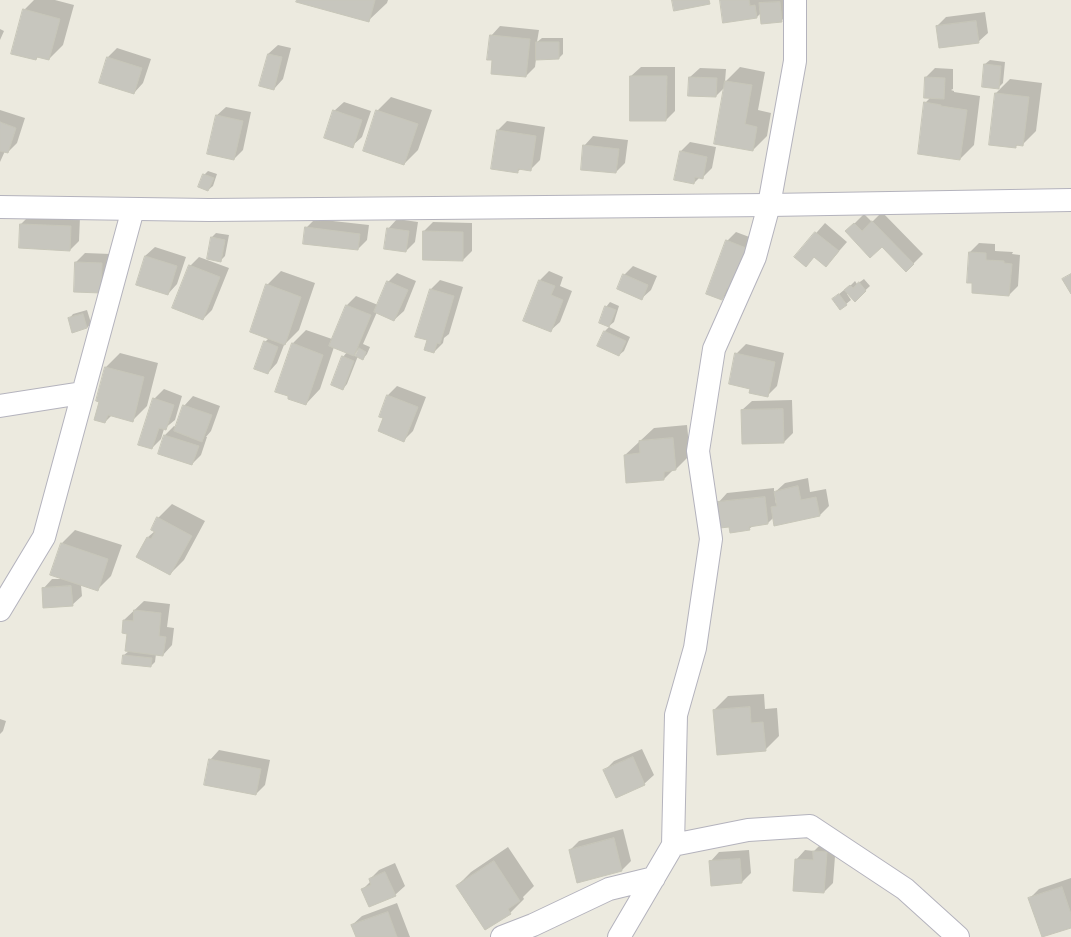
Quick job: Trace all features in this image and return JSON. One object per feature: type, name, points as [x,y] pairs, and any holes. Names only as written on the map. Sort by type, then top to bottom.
[{"type":"street","points":[[619,937],[673,845],[676,715],[696,648],[711,539],[698,451],[714,349],[755,257],[769,205],[795,61],[795,0]]},
{"type":"street","points":[[0,207],[209,210],[769,205],[1071,200]]},
{"type":"street","points":[[0,610],[44,537],[133,209]]},
{"type":"street","points":[[0,406],[82,393]]},
{"type":"street","points":[[673,845],[748,830],[810,826],[905,889],[958,937]]},
{"type":"street","points":[[502,937],[533,925],[609,890],[654,878]]},
{"type":"building","points":[[297,0],[375,0],[369,22],[296,2]]},
{"type":"building","points":[[672,0],[709,0],[710,4],[674,11]]},
{"type":"building","points":[[720,0],[749,0],[750,6],[755,5],[757,18],[723,23]]},
{"type":"building","points":[[780,2],[782,22],[761,24],[759,3]]},
{"type":"building","points":[[23,9],[60,19],[49,60],[37,57],[36,60],[11,54]]},
{"type":"building","points":[[976,21],[979,43],[939,48],[936,26]]},
{"type":"building","points":[[490,35],[530,39],[526,77],[491,74],[492,60],[487,60]]},
{"type":"building","points":[[536,42],[559,42],[559,59],[536,60]]},
{"type":"building","points":[[268,54],[282,57],[274,90],[259,86]]},
{"type":"building","points":[[107,57],[142,68],[134,94],[99,83]]},
{"type":"building","points":[[984,64],[1001,66],[999,89],[982,87]]},
{"type":"building","points":[[630,76],[667,76],[666,121],[630,121]]},
{"type":"building","points":[[689,77],[717,78],[716,97],[688,96]]},
{"type":"building","points":[[925,77],[945,78],[944,99],[924,98]]},
{"type":"building","points":[[725,81],[752,85],[745,124],[757,127],[753,151],[714,144]]},
{"type":"building","points":[[995,93],[1029,97],[1023,146],[1016,145],[1016,148],[989,145]]},
{"type":"building","points":[[924,102],[967,110],[960,160],[918,154]]},
{"type":"building","points":[[333,110],[362,120],[353,148],[324,138]]},
{"type":"building","points":[[376,110],[418,124],[404,165],[363,151]]},
{"type":"building","points":[[216,115],[243,121],[234,160],[207,154]]},
{"type":"building","points":[[0,122],[16,128],[8,153],[0,151]]},
{"type":"building","points":[[497,130],[536,136],[531,171],[518,169],[518,173],[491,169]]},
{"type":"building","points":[[583,145],[619,149],[616,173],[581,170]]},
{"type":"building","points":[[680,151],[707,157],[703,179],[695,177],[694,184],[674,180]]},
{"type":"building","points":[[203,174],[214,178],[208,191],[198,187]]},
{"type":"building","points":[[872,221],[914,264],[906,272],[882,247],[870,258],[845,231],[854,223],[862,231]]},
{"type":"building","points":[[20,224],[71,226],[70,251],[19,248]]},
{"type":"building","points":[[305,227],[360,234],[358,250],[303,244]]},
{"type":"building","points":[[387,228],[409,231],[406,252],[384,249]]},
{"type":"building","points":[[423,231],[463,232],[463,261],[423,260]]},
{"type":"building","points":[[815,232],[839,251],[826,267],[814,257],[806,267],[794,257]]},
{"type":"building","points":[[211,237],[225,240],[221,262],[207,259]]},
{"type":"building","points":[[726,240],[751,250],[736,291],[727,288],[722,300],[706,294]]},
{"type":"building","points":[[969,252],[986,253],[986,260],[1004,261],[1004,263],[1012,264],[1009,296],[972,293],[972,283],[967,283]]},
{"type":"building","points":[[145,256],[177,266],[168,295],[136,285]]},
{"type":"building","points":[[75,262],[102,263],[101,293],[74,292]]},
{"type":"building","points":[[189,265],[220,277],[203,320],[172,308]]},
{"type":"building","points":[[623,274],[648,285],[642,300],[617,289]]},
{"type":"building","points":[[1071,274],[1071,294],[1062,279]]},
{"type":"building","points":[[539,280],[555,286],[551,295],[563,300],[551,332],[523,321]]},
{"type":"building","points":[[387,281],[408,290],[394,321],[374,312]]},
{"type":"building","points":[[859,282],[866,291],[855,302],[844,290],[850,285],[853,288]]},
{"type":"building","points":[[266,284],[301,297],[285,345],[250,332]]},
{"type":"building","points":[[430,289],[454,296],[440,344],[437,343],[434,353],[424,350],[427,340],[415,337]]},
{"type":"building","points":[[839,294],[847,305],[840,310],[832,299]]},
{"type":"building","points":[[346,305],[371,315],[354,356],[329,346]]},
{"type":"building","points":[[605,306],[616,310],[609,327],[599,323]]},
{"type":"building","points":[[83,314],[87,328],[72,333],[68,318]]},
{"type":"building","points":[[604,331],[626,341],[619,356],[597,346]]},
{"type":"building","points":[[264,341],[278,347],[268,374],[254,369]]},
{"type":"building","points":[[292,343],[323,355],[306,405],[288,399],[288,396],[275,392]]},
{"type":"building","points":[[359,348],[366,352],[363,360],[355,356]]},
{"type":"building","points":[[735,353],[775,362],[768,397],[749,393],[750,389],[729,384]]},
{"type":"building","points":[[342,356],[354,361],[343,390],[331,385]]},
{"type":"building","points":[[105,367],[144,377],[133,422],[108,415],[105,423],[94,420],[99,402],[96,401]]},
{"type":"building","points":[[387,395],[418,407],[404,442],[378,431],[383,418],[379,417]]},
{"type":"building","points":[[153,398],[174,405],[166,430],[159,428],[152,449],[138,445]]},
{"type":"building","points":[[183,405],[212,415],[202,442],[174,431]]},
{"type":"building","points":[[783,409],[784,443],[742,444],[741,410]]},
{"type":"building","points":[[164,435],[199,446],[192,465],[158,454]]},
{"type":"building","points":[[673,438],[676,470],[664,472],[664,480],[626,483],[624,455],[640,453],[639,441]]},
{"type":"building","points":[[798,486],[801,500],[816,497],[820,516],[774,526],[771,507],[777,506],[774,492]]},
{"type":"building","points":[[765,497],[768,524],[749,527],[750,530],[730,533],[729,527],[720,528],[717,502]]},
{"type":"building","points":[[157,517],[192,536],[170,575],[136,557],[147,537],[151,539],[155,532],[151,530]]},
{"type":"building","points":[[61,543],[108,559],[98,591],[50,575]]},
{"type":"building","points":[[71,586],[73,606],[43,608],[42,588]]},
{"type":"building","points":[[134,610],[161,613],[159,636],[166,637],[163,656],[125,651],[127,634],[122,633],[123,620],[133,621]]},
{"type":"building","points":[[123,655],[152,658],[151,667],[122,664]]},
{"type":"building","points":[[750,707],[751,723],[763,722],[766,751],[717,755],[713,710]]},
{"type":"building","points":[[633,757],[645,785],[616,798],[603,770]]},
{"type":"building","points":[[209,759],[261,769],[256,795],[204,785]]},
{"type":"building","points":[[614,838],[622,871],[577,883],[569,850]]},
{"type":"building","points":[[813,851],[827,852],[824,893],[793,891],[795,859],[813,860]]},
{"type":"building","points":[[740,859],[742,883],[711,886],[709,861]]},
{"type":"building","points":[[494,861],[520,901],[508,909],[511,914],[485,930],[456,886]]},
{"type":"building","points":[[385,872],[396,896],[369,907],[361,889],[371,885],[369,879]]},
{"type":"building","points":[[1062,887],[1071,914],[1071,928],[1042,937],[1028,898]]},
{"type":"building","points":[[388,912],[397,937],[356,937],[351,925]]}]
